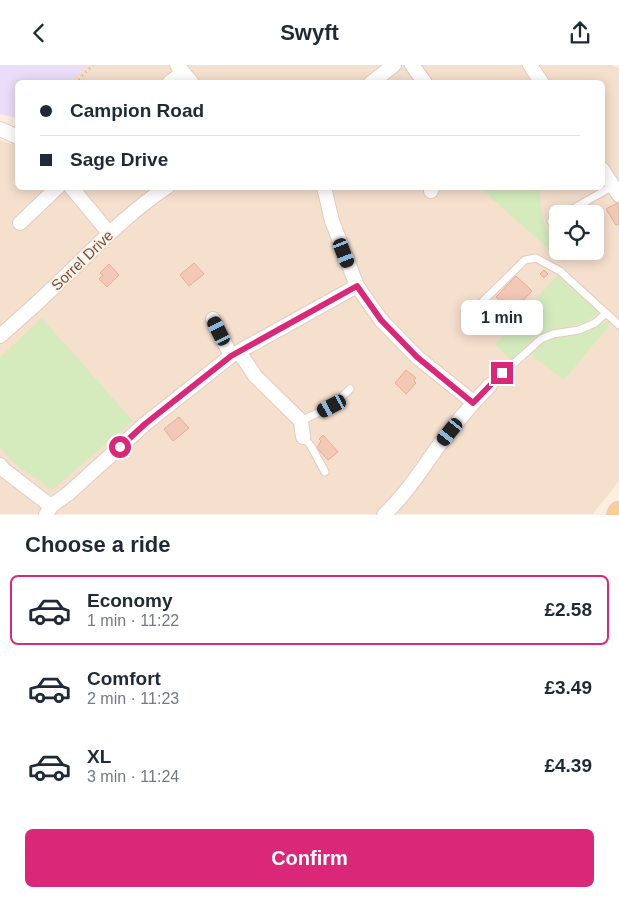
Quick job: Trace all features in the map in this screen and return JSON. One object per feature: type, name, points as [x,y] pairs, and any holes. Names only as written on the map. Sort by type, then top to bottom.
[{"type":"street","points":[[376,80],[394,65]]},
{"type":"street","points":[[412,65],[423,80]]},
{"type":"street","points":[[530,65],[540,80]]},
{"type":"street","points":[[174,80],[184,73]]},
{"type":"street","points":[[0,129],[15,136]]},
{"type":"street","points":[[605,174],[616,191]]},
{"type":"street","points":[[20,223],[55,190]]},
{"type":"street","points":[[73,190],[109,233]]},
{"type":"street","name":"Sorrel Drive","points":[[0,337],[57,285],[109,233],[162,190]]},
{"type":"street","points":[[325,190],[332,221],[357,286],[381,320],[417,357],[473,403]]},
{"type":"street","points":[[1,469],[48,510],[145,424],[235,354],[357,286]]},
{"type":"street","points":[[213,319],[235,354],[302,421],[303,437]]},
{"type":"street","points":[[384,515],[401,498],[438,447],[490,385]]},
{"type":"lane","points":[[584,205],[616,191]]},
{"type":"lane","points":[[479,305],[525,260],[536,257],[560,271],[619,325]]},
{"type":"lane","points":[[490,385],[541,339],[553,334],[579,330],[595,323],[606,313]]},
{"type":"lane","points":[[302,421],[332,406],[350,389]]},
{"type":"lane","points":[[303,437],[325,472]]},
{"type":"path","points":[[78,80],[93,65]]},
{"type":"shaded area","points":[[0,65],[88,65],[72,80],[15,80],[15,118],[0,114]]},
{"type":"shaded area","points":[[88,65],[611,65],[619,68],[619,481],[593,514],[0,514],[0,140],[10,144],[15,138],[15,190],[605,190],[605,80],[72,80]]},
{"type":"green space","points":[[485,190],[540,190],[543,219],[549,235],[549,249],[489,196]]},
{"type":"green space","points":[[558,274],[601,311],[585,323],[551,330],[535,337],[512,361],[495,345]]},
{"type":"green space","points":[[42,318],[133,421],[52,490],[11,461],[0,446],[0,357]]},
{"type":"green space","points":[[610,320],[612,322],[564,380],[535,358],[530,351],[545,339],[583,331]]},
{"type":"building","points":[[619,202],[619,224],[616,225],[606,209]]},
{"type":"building","points":[[194,263],[204,274],[189,286],[180,275]]},
{"type":"building","points":[[109,264],[119,275],[107,287],[99,279],[103,275],[100,273]]},
{"type":"building","points":[[544,270],[548,274],[544,278],[540,274]]},
{"type":"building","points":[[516,276],[532,291],[512,312],[496,297]]},
{"type":"building","points":[[406,370],[416,378],[414,381],[416,383],[406,394],[395,383]]},
{"type":"building","points":[[179,417],[189,428],[173,441],[164,429]]},
{"type":"building","points":[[323,435],[338,452],[328,460],[317,448],[321,441],[319,439]]},
{"type":"route","points":[[120,447],[145,424],[231,356],[357,286],[381,320],[417,357],[473,403],[502,373]]}]
